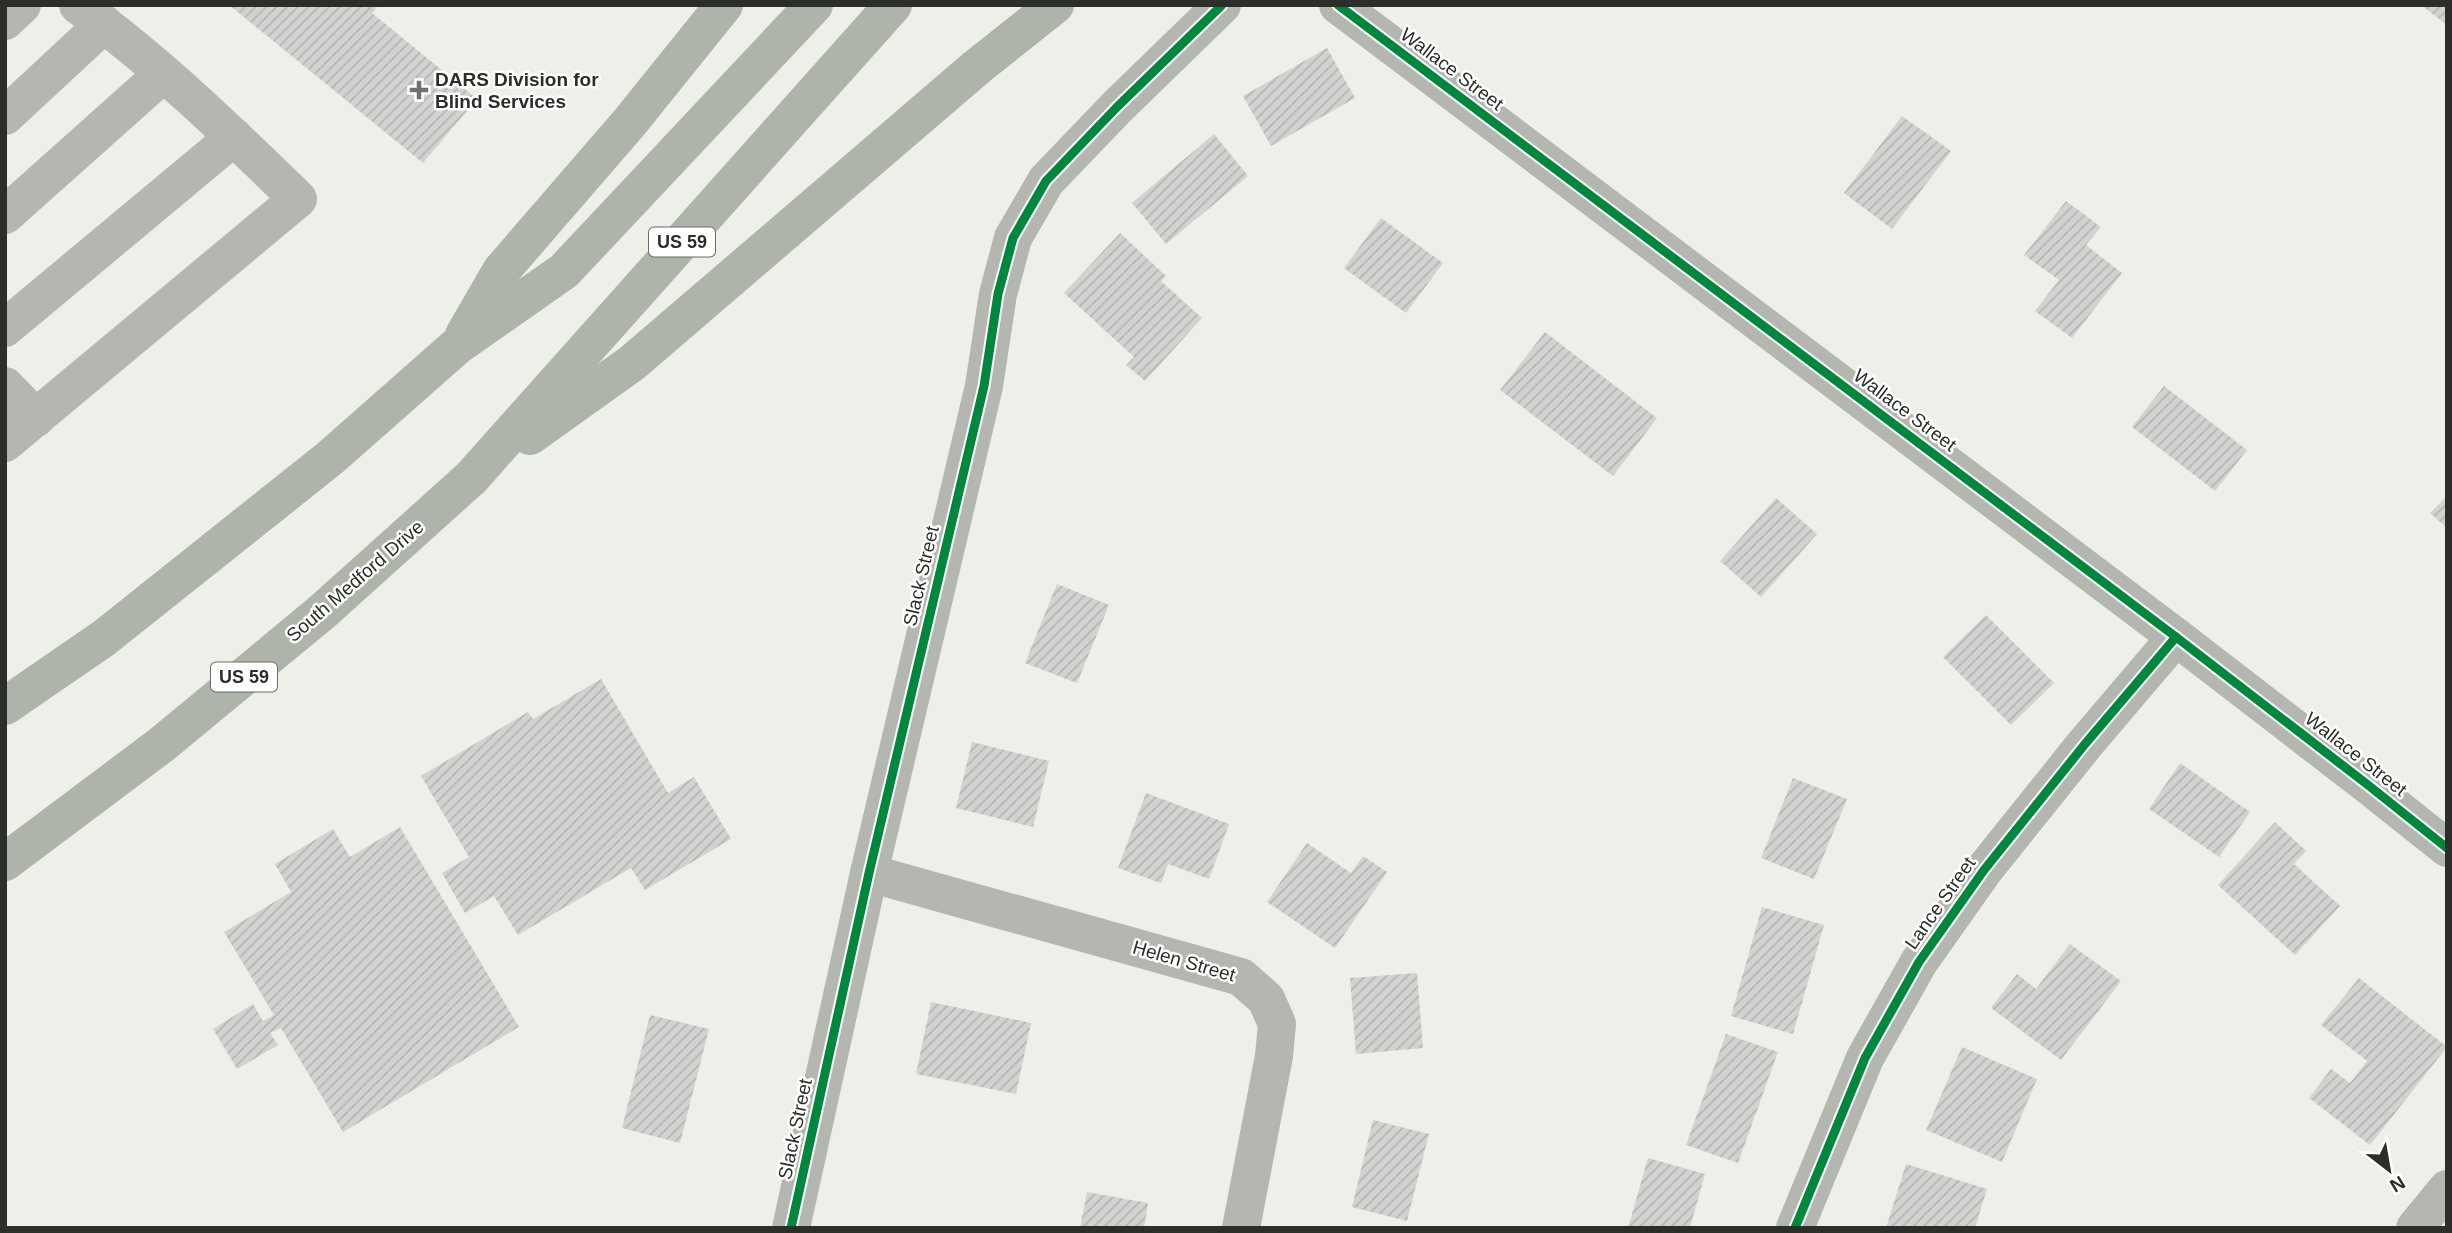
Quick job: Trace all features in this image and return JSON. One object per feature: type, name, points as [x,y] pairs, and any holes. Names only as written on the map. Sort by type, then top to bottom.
[{"type":"highway","points":[[457,346],[501,271],[629,123],[724,5]]},
{"type":"highway","points":[[5,706],[104,638],[309,475],[457,346],[564,271],[814,5]]},
{"type":"highway","name":"US 59","points":[[471,478],[893,5]]},
{"type":"highway","points":[[471,478],[632,363],[977,66],[1055,5]]},
{"type":"highway","name":"South Medford Drive","points":[[5,862],[162,745],[322,612],[471,478]]},
{"type":"street","points":[[5,21],[22,5]]},
{"type":"street","name":"Slack Street","points":[[791,1228],[869,873],[984,386],[998,294],[1013,237],[1046,181],[1117,107],[1222,5]]},
{"type":"street","name":"Wallace Street","points":[[1338,5],[2176,636],[2447,848]]},
{"type":"street","points":[[5,116],[91,15],[234,136],[298,199],[5,443]]},
{"type":"street","points":[[5,215],[163,75]]},
{"type":"street","points":[[5,328],[234,136]]},
{"type":"street","points":[[5,387],[36,418]]},
{"type":"street","name":"Lance Street","points":[[1795,1228],[1864,1058],[1919,962],[1993,859],[2084,744],[2176,636]]},
{"type":"street","name":"Helen Street","points":[[869,873],[1241,977],[1266,999],[1277,1024],[1274,1056],[1241,1228]]},
{"type":"street","points":[[2415,1228],[2447,1189]]},
{"type":"building","points":[[229,5],[379,5],[372,13],[477,99],[423,163]]},
{"type":"building","points":[[2421,5],[2447,5],[2447,25]]},
{"type":"building","points":[[1327,48],[1355,98],[1271,146],[1243,96]]},
{"type":"building","points":[[1902,116],[1951,151],[1892,229],[1844,193]]},
{"type":"building","points":[[1214,134],[1248,176],[1166,244],[1132,203]]},
{"type":"building","points":[[2066,201],[2101,227],[2086,245],[2122,273],[2072,338],[2035,311],[2059,280],[2024,255]]},
{"type":"building","points":[[1381,218],[1443,263],[1406,313],[1344,268]]},
{"type":"building","points":[[1120,233],[1166,276],[1161,281],[1202,318],[1145,381],[1126,365],[1134,357],[1064,293]]},
{"type":"building","points":[[1545,332],[1657,418],[1613,476],[1500,390]]},
{"type":"building","points":[[2164,386],[2247,450],[2215,491],[2132,427]]},
{"type":"building","points":[[2447,496],[2447,528],[2430,513]]},
{"type":"building","points":[[1776,498],[1817,534],[1761,597],[1720,561]]},
{"type":"building","points":[[1057,584],[1109,605],[1077,683],[1025,663]]},
{"type":"building","points":[[1986,615],[2054,683],[2011,725],[1943,657]]},
{"type":"building","points":[[601,679],[668,793],[694,777],[731,839],[645,890],[631,868],[518,935],[494,896],[465,913],[442,873],[469,857],[421,776],[528,712],[533,719]]},
{"type":"building","points":[[972,742],[1049,761],[1033,827],[956,808]]},
{"type":"building","points":[[2180,763],[2250,812],[2219,857],[2149,809]]},
{"type":"building","points":[[1793,778],[1847,799],[1814,879],[1761,858]]},
{"type":"building","points":[[1146,793],[1229,824],[1209,879],[1168,864],[1161,883],[1118,868]]},
{"type":"building","points":[[2275,822],[2306,851],[2294,864],[2340,906],[2295,955],[2218,885]]},
{"type":"building","points":[[400,827],[519,1027],[343,1132],[281,1028],[270,1033],[278,1045],[237,1069],[213,1029],[253,1004],[263,1021],[274,1015],[224,932],[291,892],[275,864],[333,829],[350,857]]},
{"type":"building","points":[[1307,843],[1351,873],[1363,856],[1387,872],[1335,948],[1267,902]]},
{"type":"building","points":[[1762,907],[1824,925],[1793,1034],[1731,1016]]},
{"type":"building","points":[[2070,944],[2121,981],[2061,1060],[1991,1008],[2017,974],[2036,989]]},
{"type":"building","points":[[1417,973],[1423,1048],[1356,1054],[1350,978]]},
{"type":"building","points":[[2359,978],[2447,1047],[2370,1145],[2309,1098],[2331,1069],[2350,1083],[2367,1061],[2321,1025]]},
{"type":"building","points":[[931,1002],[1031,1023],[1016,1094],[916,1074]]},
{"type":"building","points":[[650,1015],[709,1029],[680,1143],[622,1128]]},
{"type":"building","points":[[1726,1034],[1778,1052],[1738,1163],[1686,1145]]},
{"type":"building","points":[[1962,1047],[2037,1079],[2002,1162],[1926,1130]]},
{"type":"building","points":[[1373,1120],[1429,1134],[1407,1221],[1352,1207]]},
{"type":"building","points":[[1648,1158],[1705,1174],[1690,1228],[1628,1228]]},
{"type":"building","points":[[1906,1164],[1987,1189],[1975,1228],[1886,1228]]},
{"type":"building","points":[[1087,1192],[1148,1203],[1144,1228],[1080,1228]]},
{"type":"cycle path","points":[[791,1228],[869,873],[984,386],[998,294],[1013,238],[1046,181],[1117,107],[1222,5]]},
{"type":"cycle path","points":[[1338,5],[2176,637],[2447,848]]},
{"type":"cycle path","points":[[1795,1228],[1865,1058],[1919,962],[1984,870],[2085,744],[2176,637]]},
{"type":"place","name":"DARS Division for Blind Services","points":[[419,90]]}]
